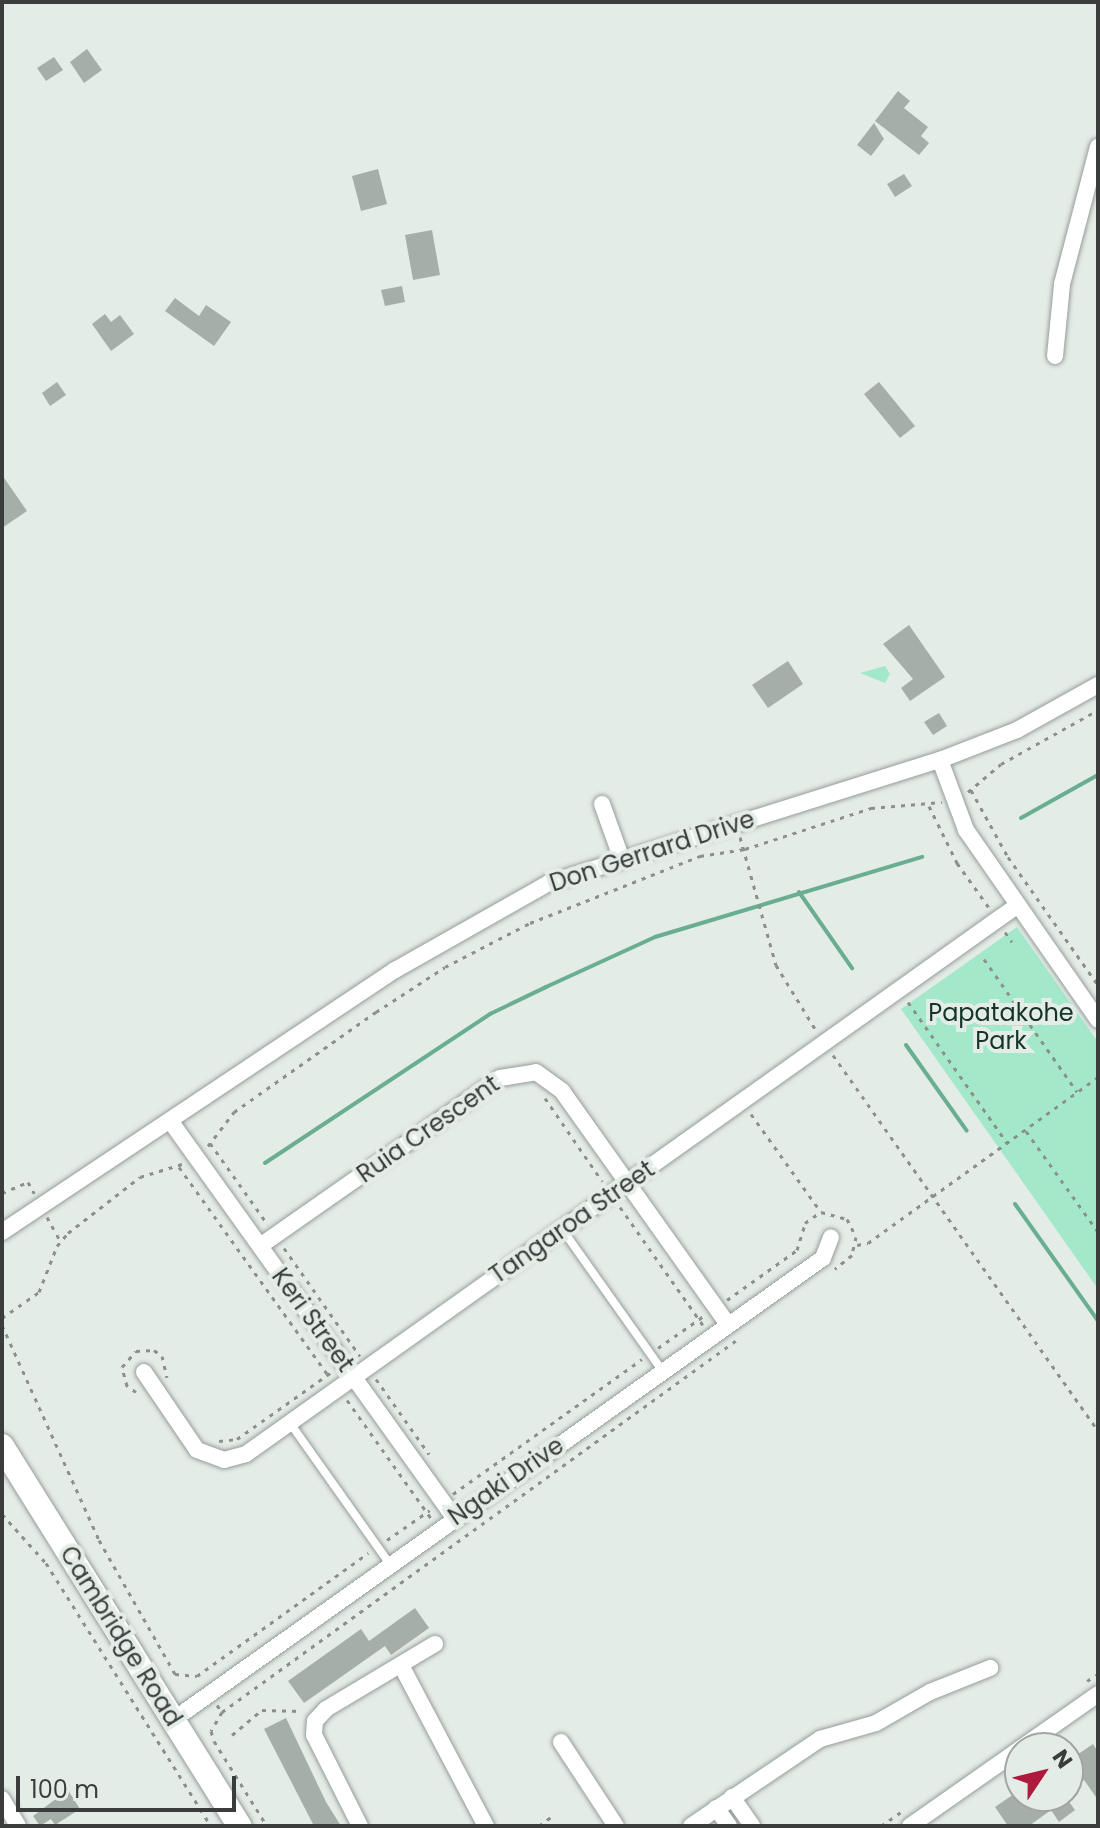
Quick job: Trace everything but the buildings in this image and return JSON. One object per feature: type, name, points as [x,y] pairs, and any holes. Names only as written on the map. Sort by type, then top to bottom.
[{"type":"main road","name":"Cambridge Road","points":[[2,1446],[9,1473],[173,1720],[239,1826]]},
{"type":"street","points":[[1055,356],[1062,284],[1098,147]]},
{"type":"street","name":"Don Gerrard Drive","points":[[2,1232],[464,929],[549,883],[621,857],[940,760],[1017,730],[1098,685]]},
{"type":"street","points":[[940,760],[966,830],[1098,1020]]},
{"type":"street","points":[[602,804],[621,857]]},
{"type":"street","name":"Tangaroa Street","points":[[144,1372],[197,1450],[207,1456],[235,1459],[290,1423],[333,1382],[363,1360],[562,1229],[622,1177],[820,1038],[899,990],[1014,901]]},
{"type":"street","name":"Ruia Crescent","points":[[260,1246],[500,1078],[526,1071],[548,1077],[562,1091],[728,1325]]},
{"type":"street","name":"Keri Street","points":[[171,1122],[349,1371],[461,1513]]},
{"type":"street","name":"Don Gerrard Drive","points":[[2,1223],[35,1210]]},
{"type":"street","name":"Ngaki Drive","points":[[173,1720],[823,1258],[831,1237]]},
{"type":"street","points":[[360,1826],[314,1735],[318,1717],[435,1644]]},
{"type":"street","points":[[402,1667],[486,1826]]},
{"type":"street","points":[[691,1826],[820,1739],[876,1723],[930,1692],[990,1668]]},
{"type":"street","points":[[1043,1732],[1098,1694]]},
{"type":"street","points":[[561,1742],[616,1826]]},
{"type":"street","points":[[910,1826],[1004,1759]]},
{"type":"street","points":[[732,1797],[752,1826]]},
{"type":"street","points":[[2,1799],[18,1826]]},
{"type":"street","points":[[716,1808],[729,1826]]},
{"type":"lane","points":[[562,1229],[662,1370]]},
{"type":"lane","points":[[290,1423],[390,1564]]},
{"type":"path","points":[[2,1318],[39,1292],[57,1246],[68,1233],[140,1177],[179,1167],[195,1156],[210,1143],[234,1112],[445,967],[530,923],[700,856],[745,849],[871,808],[929,806],[954,799],[971,790],[1001,764],[1098,710]]},
{"type":"path","points":[[971,790],[1008,857],[1098,985]]},
{"type":"path","points":[[929,806],[957,863],[1012,942]]},
{"type":"path","points":[[746,859],[785,985],[1098,1431]]},
{"type":"path","points":[[978,919],[994,915],[1014,901]]},
{"type":"path","points":[[984,959],[1077,1092]]},
{"type":"path","points":[[899,990],[1007,1143]]},
{"type":"path","points":[[805,1041],[820,1038],[829,1024]]},
{"type":"path","points":[[526,1071],[721,1351]]},
{"type":"path","points":[[857,1245],[868,1243],[1098,1077]]},
{"type":"path","points":[[751,1114],[821,1212]]},
{"type":"path","points":[[1025,1129],[1098,1232]]},
{"type":"path","points":[[210,1143],[438,1467]]},
{"type":"path","points":[[179,1167],[451,1546]]},
{"type":"path","points":[[590,1191],[607,1188],[622,1177]]},
{"type":"path","points":[[2,1193],[28,1182]]},
{"type":"path","points":[[2,1325],[132,1602],[175,1674],[197,1676],[222,1712],[211,1731],[214,1741],[267,1826]]},
{"type":"path","points":[[210,1437],[227,1442],[237,1439],[349,1371],[363,1360],[371,1344]]},
{"type":"path","points":[[136,1392],[127,1386],[122,1367],[136,1351],[154,1350],[162,1356],[168,1380]]},
{"type":"path","points":[[447,1479],[461,1513],[480,1526]]},
{"type":"path","points":[[2,1514],[46,1563],[211,1826]]},
{"type":"path","points":[[232,1735],[262,1710],[283,1707],[318,1717]]},
{"type":"path","points":[[539,1826],[551,1817]]},
{"type":"green space","points":[[885,666],[890,674],[885,683],[860,673]]},
{"type":"green space","name":"Papatakohe Park","points":[[1017,927],[1098,1042],[1098,1289],[901,1009]]},
{"type":"waterway","points":[[1021,818],[1098,775]]},
{"type":"waterway","points":[[265,1163],[490,1014],[546,987],[655,937],[922,857]]},
{"type":"waterway","points":[[799,892],[852,968]]},
{"type":"waterway","points":[[906,1045],[967,1131]]},
{"type":"waterway","points":[[1015,1204],[1098,1321]]}]
